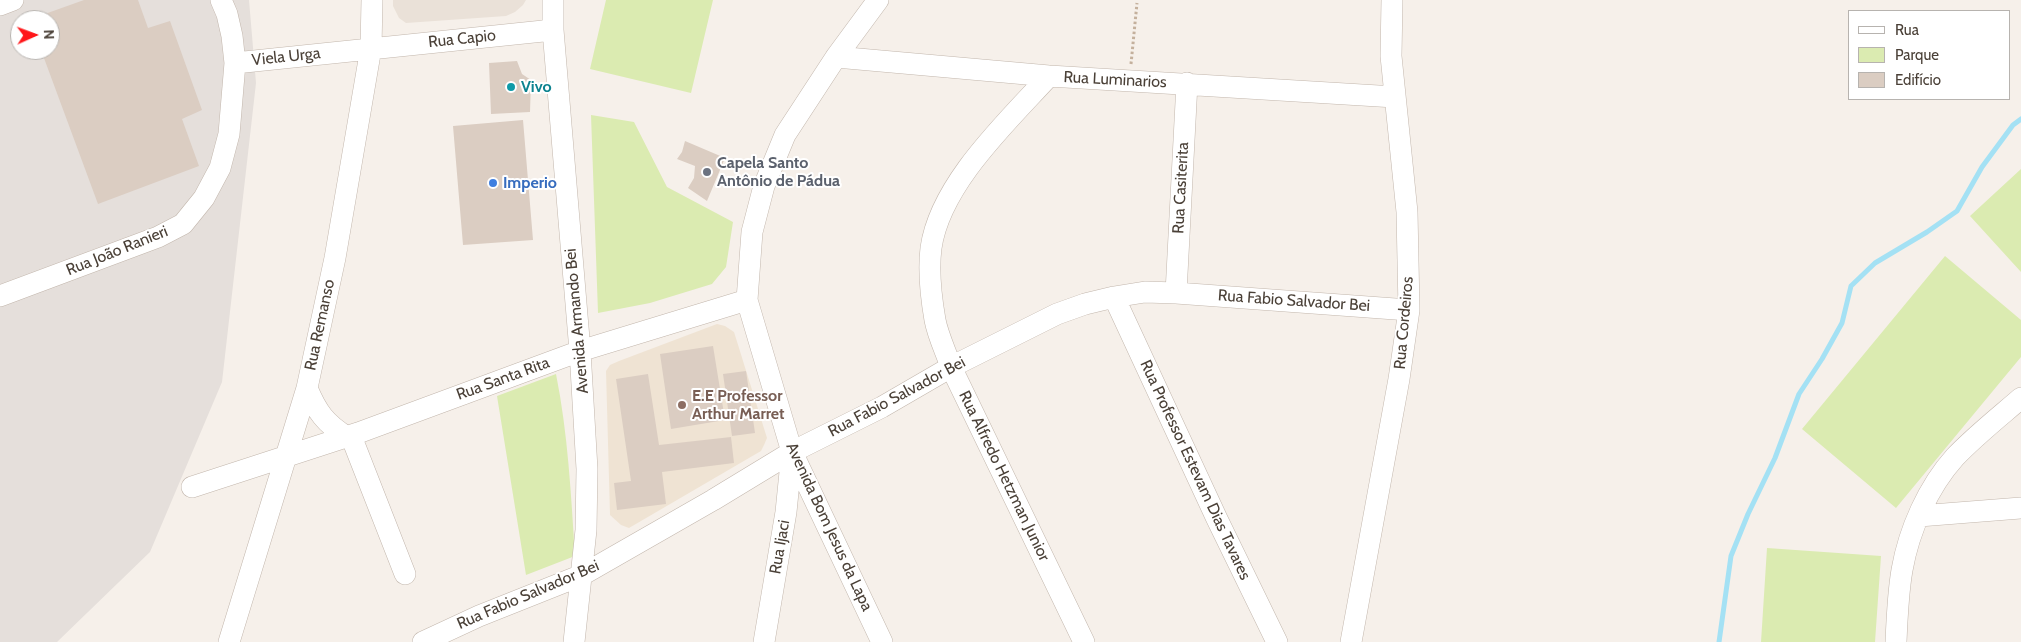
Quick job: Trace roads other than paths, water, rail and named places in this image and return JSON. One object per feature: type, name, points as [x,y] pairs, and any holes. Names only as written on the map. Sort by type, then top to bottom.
[{"type":"street","points":[[0,5],[13,0]]},
{"type":"street","name":"Viela Urga","points":[[221,0],[228,21],[235,63],[371,48]]},
{"type":"street","name":"Rua Remanso","points":[[229,642],[284,457],[307,388],[335,258],[371,48],[372,0]]},
{"type":"street","name":"Avenida Armando Bei","points":[[553,0],[553,30],[580,351],[587,469],[586,530],[574,642]]},
{"type":"street","name":"Avenida Bom Jesus da Lapa","points":[[878,0],[836,57],[785,135],[764,186],[752,232],[746,300],[792,452],[882,642]]},
{"type":"street","name":"Rua Cordeiros","points":[[1351,642],[1399,379],[1409,310],[1407,212],[1391,56],[1392,0]]},
{"type":"street","name":"Rua Capio","points":[[371,48],[553,30]]},
{"type":"street","name":"Rua Luminarios","points":[[836,57],[1130,82],[1187,83],[1395,97]]},
{"type":"street","name":"Rua João Ranieri","points":[[0,296],[158,237],[183,224],[204,198],[220,168],[229,134],[235,63]]},
{"type":"street","name":"Rua Alfredo Hetzman Junior","points":[[1049,76],[977,156],[958,183],[937,226],[931,247],[930,278],[936,322],[951,368],[1084,642]]},
{"type":"street","name":"Rua Casiterita","points":[[1176,292],[1187,83]]},
{"type":"street","name":"Rua Fabio Salvador Bei","points":[[423,642],[479,616],[582,575],[792,452],[882,407],[951,368],[1057,314],[1085,304],[1145,292],[1176,292],[1409,310]]},
{"type":"street","name":"Rua Professor Estevam Dias Tavares","points":[[1114,297],[1217,519],[1278,642]]},
{"type":"street","name":"Rua Santa Rita","points":[[192,487],[349,436],[580,351],[746,300]]},
{"type":"street","points":[[307,388],[317,410],[326,422],[349,436],[405,574]]},
{"type":"street","points":[[1896,642],[1902,570],[1910,534],[1936,482],[1955,457],[2021,398]]},
{"type":"street","name":"Rua Ijaci","points":[[764,642],[786,512],[792,452]]},
{"type":"street","points":[[1919,516],[2021,508]]},
{"type":"waterway","points":[[1719,642],[1731,556],[1748,514],[1775,458],[1799,394],[1822,359],[1842,323],[1851,286],[1875,263],[1927,232],[1957,211],[1982,167],[2013,125],[2021,119]]},
{"type":"place","name":"Vivo","points":[[511,87]]},
{"type":"place","name":"Capela Santo Antônio de Pádua","points":[[707,172]]},
{"type":"place","name":"Imperio","points":[[493,183]]},
{"type":"place","name":"E.E Professor Arthur Marret","points":[[682,405]]}]
